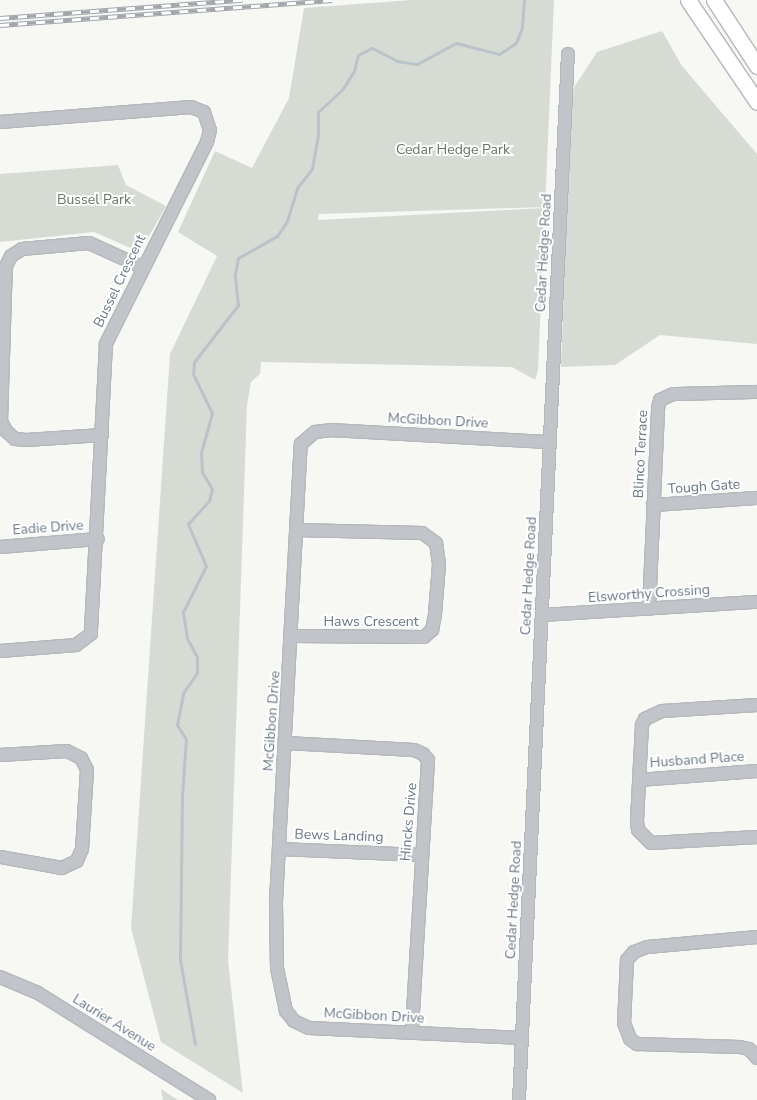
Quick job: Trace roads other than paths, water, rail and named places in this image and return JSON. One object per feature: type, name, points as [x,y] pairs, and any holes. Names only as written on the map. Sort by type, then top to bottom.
[{"type":"main road","points":[[688,0],[757,102]]},
{"type":"main road","points":[[714,0],[757,66]]},
{"type":"street","name":"Cedar Hedge Road","points":[[519,1100],[568,54]]},
{"type":"street","name":"Bussel Crescent","points":[[0,122],[181,107],[198,108],[204,112],[210,130],[207,142],[142,267],[106,344],[93,627],[87,638],[76,645],[0,651]]},
{"type":"street","points":[[102,435],[26,440],[15,439],[6,432],[1,421],[6,266],[11,256],[22,249],[89,243],[142,267]]},
{"type":"street","name":"Blinco Terrace","points":[[649,609],[658,408],[660,400],[673,394],[757,392]]},
{"type":"street","name":"McGibbon Drive","points":[[522,1038],[309,1028],[294,1021],[286,1011],[277,968],[279,849],[292,636],[299,449],[306,437],[315,432],[332,430],[550,442]]},
{"type":"street","name":"Tough Gate","points":[[653,505],[757,498]]},
{"type":"street","name":"Haws Crescent","points":[[292,636],[424,637],[432,630],[436,614],[439,564],[436,543],[422,533],[297,530]]},
{"type":"street","name":"Eadie Drive","points":[[0,547],[98,539]]},
{"type":"street","name":"Elsworthy Crossing","points":[[542,615],[757,602]]},
{"type":"street","points":[[757,705],[662,711],[650,715],[642,725],[638,830],[651,843],[757,837]]},
{"type":"street","name":"Hincks Drive","points":[[286,743],[414,750],[423,754],[429,763],[421,855],[412,1033]]},
{"type":"street","points":[[0,756],[67,751],[81,758],[87,770],[82,849],[77,860],[62,868],[0,857]]},
{"type":"street","name":"Husband Place","points":[[639,780],[757,771]]},
{"type":"street","name":"Bews Landing","points":[[279,849],[421,855]]},
{"type":"street","points":[[757,937],[647,947],[634,952],[627,960],[624,1023],[630,1039],[637,1044],[740,1047],[749,1049],[757,1058]]},
{"type":"street","name":"Laurier Avenue","points":[[0,977],[38,994],[209,1100]]},
{"type":"waterway","points":[[195,1044],[180,960],[182,796],[186,739],[177,725],[183,693],[197,673],[197,657],[187,638],[183,612],[206,566],[188,524],[209,501],[212,489],[202,472],[201,453],[212,413],[193,374],[194,362],[238,305],[235,274],[238,258],[277,236],[287,221],[297,188],[312,169],[318,135],[318,112],[342,90],[354,71],[358,55],[372,48],[397,61],[417,64],[456,43],[499,54],[516,43],[522,27],[524,0]]},
{"type":"railway","points":[[0,18],[242,0]]},
{"type":"railway","points":[[0,25],[332,0]]},
{"type":"park label","name":"Cedar Hedge Park","points":[[453,150]]},
{"type":"park label","name":"Bussel Park","points":[[94,200]]}]
